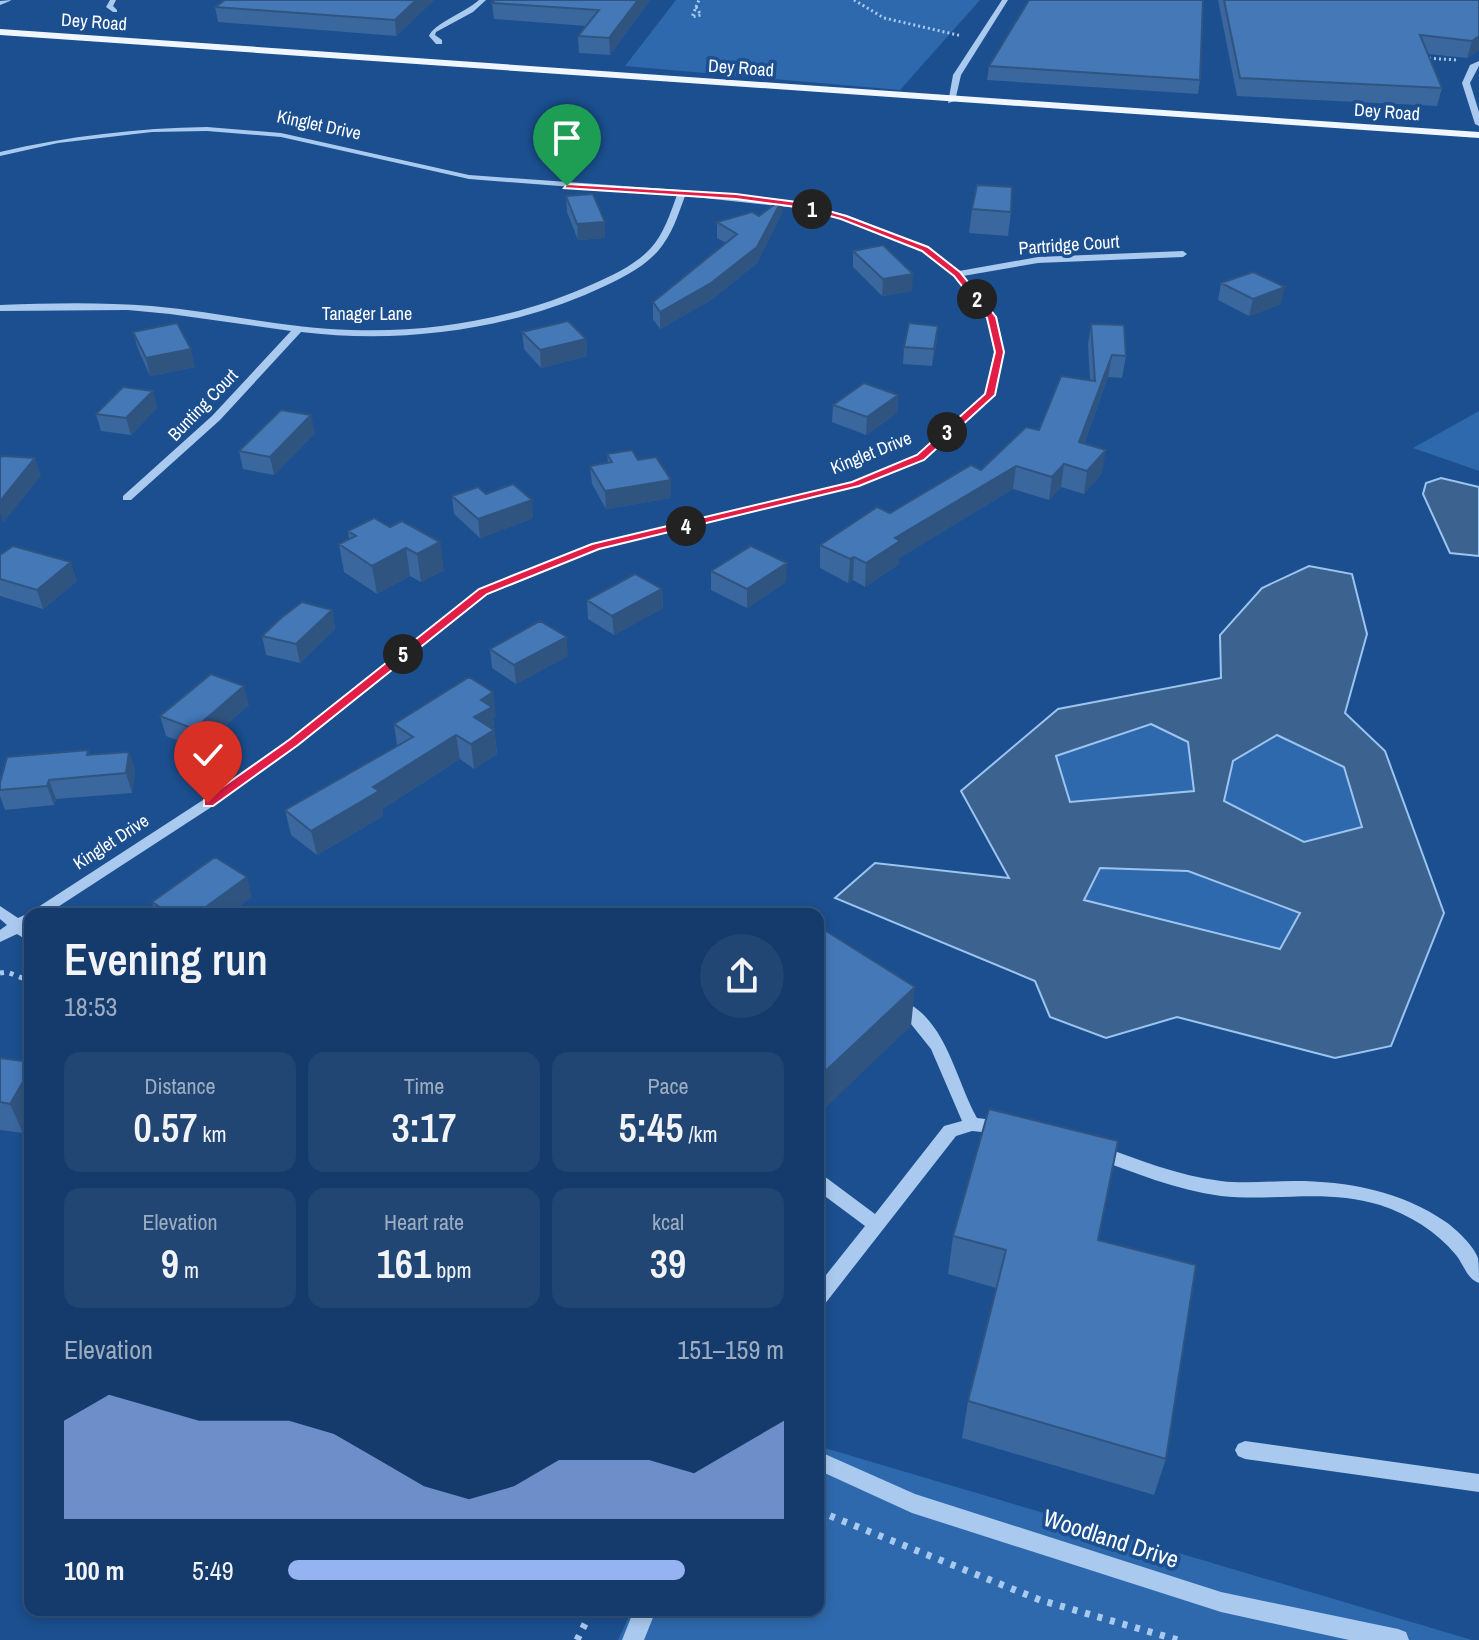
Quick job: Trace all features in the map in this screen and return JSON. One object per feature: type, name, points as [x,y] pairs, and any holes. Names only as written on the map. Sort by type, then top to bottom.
[{"type":"main road","name":"Dey Road","points":[[0,32],[951,101],[1479,135]]},
{"type":"street","points":[[0,3],[8,0]]},
{"type":"street","points":[[113,0],[109,7],[115,11]]},
{"type":"street","points":[[439,42],[431,35],[434,31],[471,11],[483,0]]},
{"type":"street","points":[[951,101],[957,75],[1005,0]]},
{"type":"street","points":[[1479,63],[1473,67],[1466,83],[1479,124]]},
{"type":"street","name":"Kinglet Drive","points":[[0,154],[58,141],[152,130],[207,129],[281,135],[469,177],[797,205],[844,217],[925,249],[957,274],[992,317],[999,352],[990,395],[921,457],[855,484],[596,546],[483,592],[294,742],[208,803],[45,908]]},
{"type":"street","name":"Tanager Lane","points":[[0,308],[57,305],[167,311],[354,334],[407,332],[532,312],[572,299],[638,265],[661,241],[682,193]]},
{"type":"street","name":"Partridge Court","points":[[957,274],[1038,260],[1183,254]]},
{"type":"street","name":"Bunting Court","points":[[127,498],[216,418],[298,329]]},
{"type":"street","points":[[0,911],[24,926]]},
{"type":"street","points":[[0,937],[24,928]]},
{"type":"street","points":[[884,996],[923,1022],[950,1071],[959,1103],[972,1124]]},
{"type":"street","points":[[824,1292],[950,1131],[972,1124],[1017,1130]]},
{"type":"street","points":[[1074,1145],[1192,1183],[1238,1190],[1296,1188],[1369,1193],[1409,1207],[1448,1233],[1479,1275]]},
{"type":"street","points":[[824,1186],[876,1225]]},
{"type":"street","points":[[1245,1450],[1479,1483]]},
{"type":"street","name":"Woodland Drive","points":[[824,1463],[912,1503],[1221,1602],[1398,1640]]},
{"type":"street","points":[[633,1640],[643,1616]]},
{"type":"path","points":[[696,7],[699,0]]},
{"type":"path","points":[[854,0],[884,18],[979,39]]},
{"type":"path","points":[[1416,58],[1445,59]]},
{"type":"path","points":[[0,973],[7,972],[24,979]]},
{"type":"path","points":[[824,1513],[960,1570],[1139,1631],[1178,1640]]},
{"type":"path","points":[[577,1640],[589,1616]]},
{"type":"shaded area","points":[[676,0],[980,0],[900,90],[625,66]]},
{"type":"shaded area","points":[[1479,411],[1479,471],[1413,448]]},
{"type":"shaded area","points":[[1441,478],[1479,487],[1479,556],[1450,553],[1423,494],[1426,483]]},
{"type":"shaded area","points":[[1309,566],[1352,574],[1367,634],[1345,713],[1385,751],[1444,913],[1391,1046],[1335,1058],[1177,1017],[1106,1038],[1050,1017],[1035,981],[835,898],[875,863],[1009,878],[961,791],[1058,709],[1221,678],[1220,635],[1262,588]],"holes":[[[1151,724],[1188,742],[1194,791],[1070,802],[1056,756]],[[1277,735],[1344,767],[1362,827],[1304,842],[1224,801],[1233,761]],[[1100,868],[1188,871],[1300,913],[1280,949],[1084,900]]]},
{"type":"shaded area","points":[[1151,724],[1188,742],[1194,791],[1070,802],[1056,756]]},
{"type":"shaded area","points":[[1277,735],[1344,767],[1362,827],[1304,842],[1223,801],[1233,761]]},
{"type":"shaded area","points":[[1100,868],[1188,871],[1300,913],[1280,949],[1083,900]]},
{"type":"shaded area","points":[[824,1448],[1472,1640],[618,1640],[629,1616],[824,1616]]},
{"type":"building","points":[[225,0],[416,0],[395,20],[215,7]]},
{"type":"building","points":[[495,0],[638,0],[609,38],[578,36],[599,10],[492,3]]},
{"type":"building","points":[[1029,0],[1203,0],[1200,80],[989,66]]},
{"type":"building","points":[[1224,0],[1479,0],[1479,36],[1472,41],[1420,35],[1442,88],[1240,78]]},
{"type":"building","points":[[977,185],[1012,187],[1011,212],[972,209]]},
{"type":"building","points":[[593,194],[605,222],[577,224],[566,196]]},
{"type":"building","points":[[783,198],[757,247],[711,283],[660,312],[653,302],[737,234],[717,222],[752,212],[759,216]]},
{"type":"building","points":[[883,245],[913,274],[883,279],[853,251]]},
{"type":"building","points":[[1253,272],[1285,287],[1253,299],[1221,283]]},
{"type":"building","points":[[568,321],[586,339],[540,350],[522,332]]},
{"type":"building","points":[[177,323],[191,349],[146,358],[133,332]]},
{"type":"building","points":[[909,323],[938,326],[934,349],[904,347]]},
{"type":"building","points":[[1091,324],[1124,325],[1126,356],[1112,355],[1079,442],[1106,450],[1087,471],[1064,464],[1052,477],[1016,466],[895,538],[900,541],[866,563],[820,545],[877,507],[890,513],[971,465],[981,470],[1026,427],[1039,430],[1061,376],[1095,381]]},
{"type":"building","points":[[864,383],[898,395],[867,417],[833,405]]},
{"type":"building","points":[[123,387],[153,391],[126,418],[96,414]]},
{"type":"building","points":[[281,410],[311,415],[270,457],[239,451]]},
{"type":"building","points":[[632,450],[638,460],[656,457],[671,480],[605,491],[590,466],[612,462],[607,454]]},
{"type":"building","points":[[0,458],[35,458],[0,501]]},
{"type":"building","points":[[513,484],[532,500],[478,519],[452,496],[478,487],[486,494]]},
{"type":"building","points":[[374,518],[390,527],[402,521],[440,542],[417,554],[406,548],[372,566],[339,544],[356,536],[348,531]]},
{"type":"building","points":[[13,546],[71,562],[37,590],[0,579],[0,555]]},
{"type":"building","points":[[751,546],[787,563],[747,589],[711,571]]},
{"type":"building","points":[[635,574],[662,589],[612,616],[587,600]]},
{"type":"building","points":[[302,602],[332,610],[296,644],[262,636],[281,618]]},
{"type":"building","points":[[540,621],[567,637],[514,665],[490,649]]},
{"type":"building","points":[[211,674],[244,686],[194,729],[160,716]]},
{"type":"building","points":[[469,677],[493,692],[481,700],[492,707],[474,717],[494,730],[471,744],[456,735],[373,787],[379,791],[311,831],[285,810],[413,737],[394,724]]},
{"type":"building","points":[[88,750],[87,755],[129,752],[126,773],[49,780],[47,786],[0,790],[7,757]]},
{"type":"building","points":[[215,857],[247,877],[204,908],[162,908],[152,902]]},
{"type":"building","points":[[824,930],[915,987],[824,1072]]},
{"type":"building","points":[[0,1058],[24,1061],[24,1080],[10,1104],[0,1102]]},
{"type":"building","points":[[989,1109],[1118,1141],[1098,1240],[1196,1265],[1166,1459],[968,1401],[1006,1250],[953,1236]]},
{"type":"route","points":[[208,803],[294,742],[483,592],[596,546],[855,484],[921,457],[990,395],[999,352],[992,317],[957,274],[925,249],[844,217],[797,205],[736,197],[567,186]]}]
